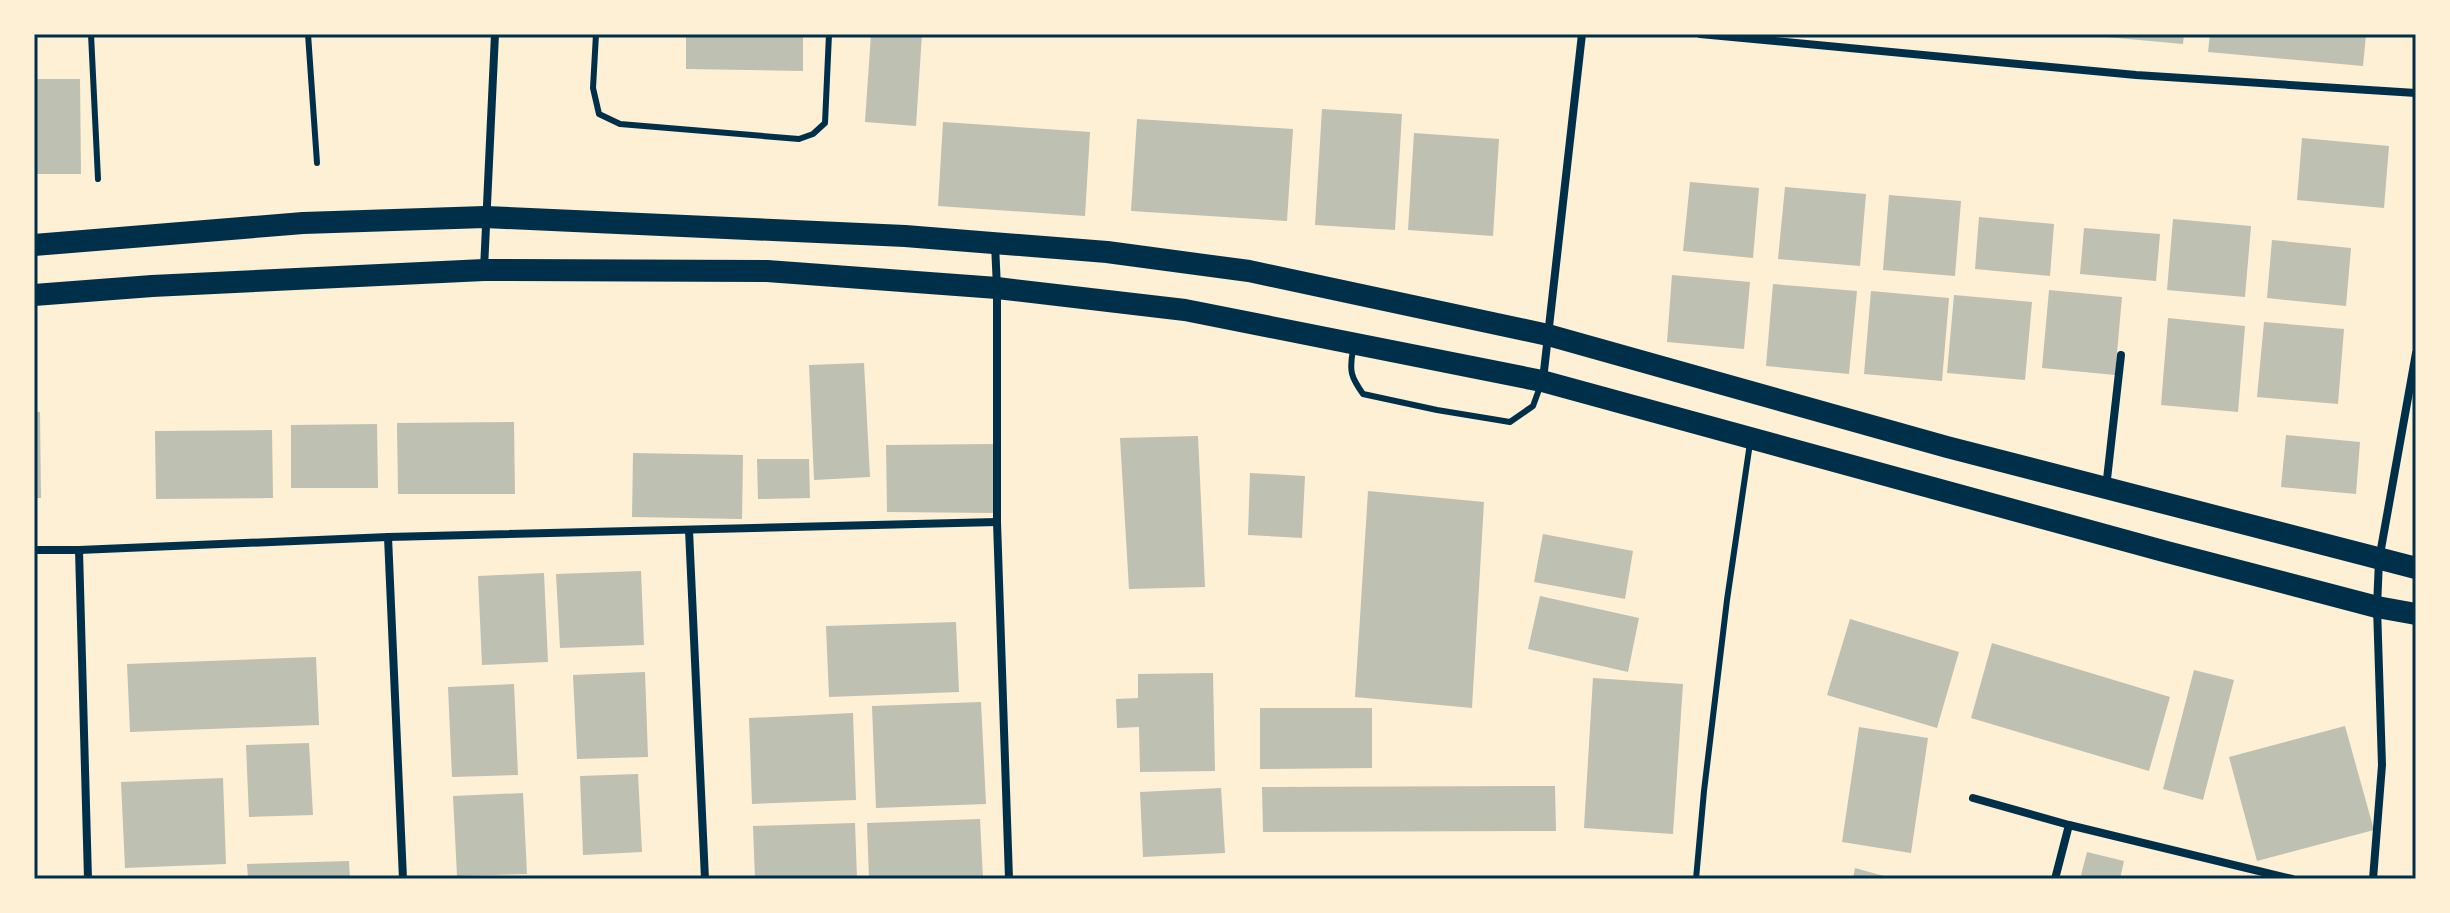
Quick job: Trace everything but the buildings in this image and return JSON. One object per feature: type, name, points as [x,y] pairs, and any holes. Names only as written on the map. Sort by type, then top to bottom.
[{"type":"highway","points":[[34,245],[303,223],[485,217],[905,236],[1107,252],[1249,271],[1548,335],[1947,447],[2414,568]]},
{"type":"highway","points":[[34,295],[152,286],[484,270],[767,271],[997,288],[1185,310],[1542,381],[2377,607],[2412,613]]},
{"type":"street","points":[[484,270],[495,34]]},
{"type":"street","points":[[1542,381],[1582,34]]},
{"type":"street","points":[[1700,34],[2136,75],[2416,93]]},
{"type":"street","points":[[995,244],[997,522],[1009,879]]},
{"type":"street","points":[[2373,879],[2382,765],[2377,607],[2379,560],[2416,353]]},
{"type":"street","points":[[2106,489],[2121,355]]},
{"type":"street","points":[[34,550],[388,537],[997,522]]},
{"type":"street","points":[[689,530],[705,879]]},
{"type":"street","points":[[388,537],[403,879]]},
{"type":"street","points":[[79,550],[88,879]]},
{"type":"street","points":[[1973,798],[2069,825],[2292,879]]},
{"type":"street","points":[[2055,879],[2069,825]]},
{"type":"lane","points":[[91,34],[98,179]]},
{"type":"lane","points":[[308,34],[317,163]]},
{"type":"lane","points":[[596,34],[593,88],[599,114],[620,124],[799,139],[813,134],[825,123],[829,34]]},
{"type":"lane","points":[[1354,344],[1350,367],[1352,378],[1363,394],[1437,410],[1510,422],[1533,406],[1542,381]]},
{"type":"lane","points":[[1696,879],[1725,616],[1751,439]]}]
